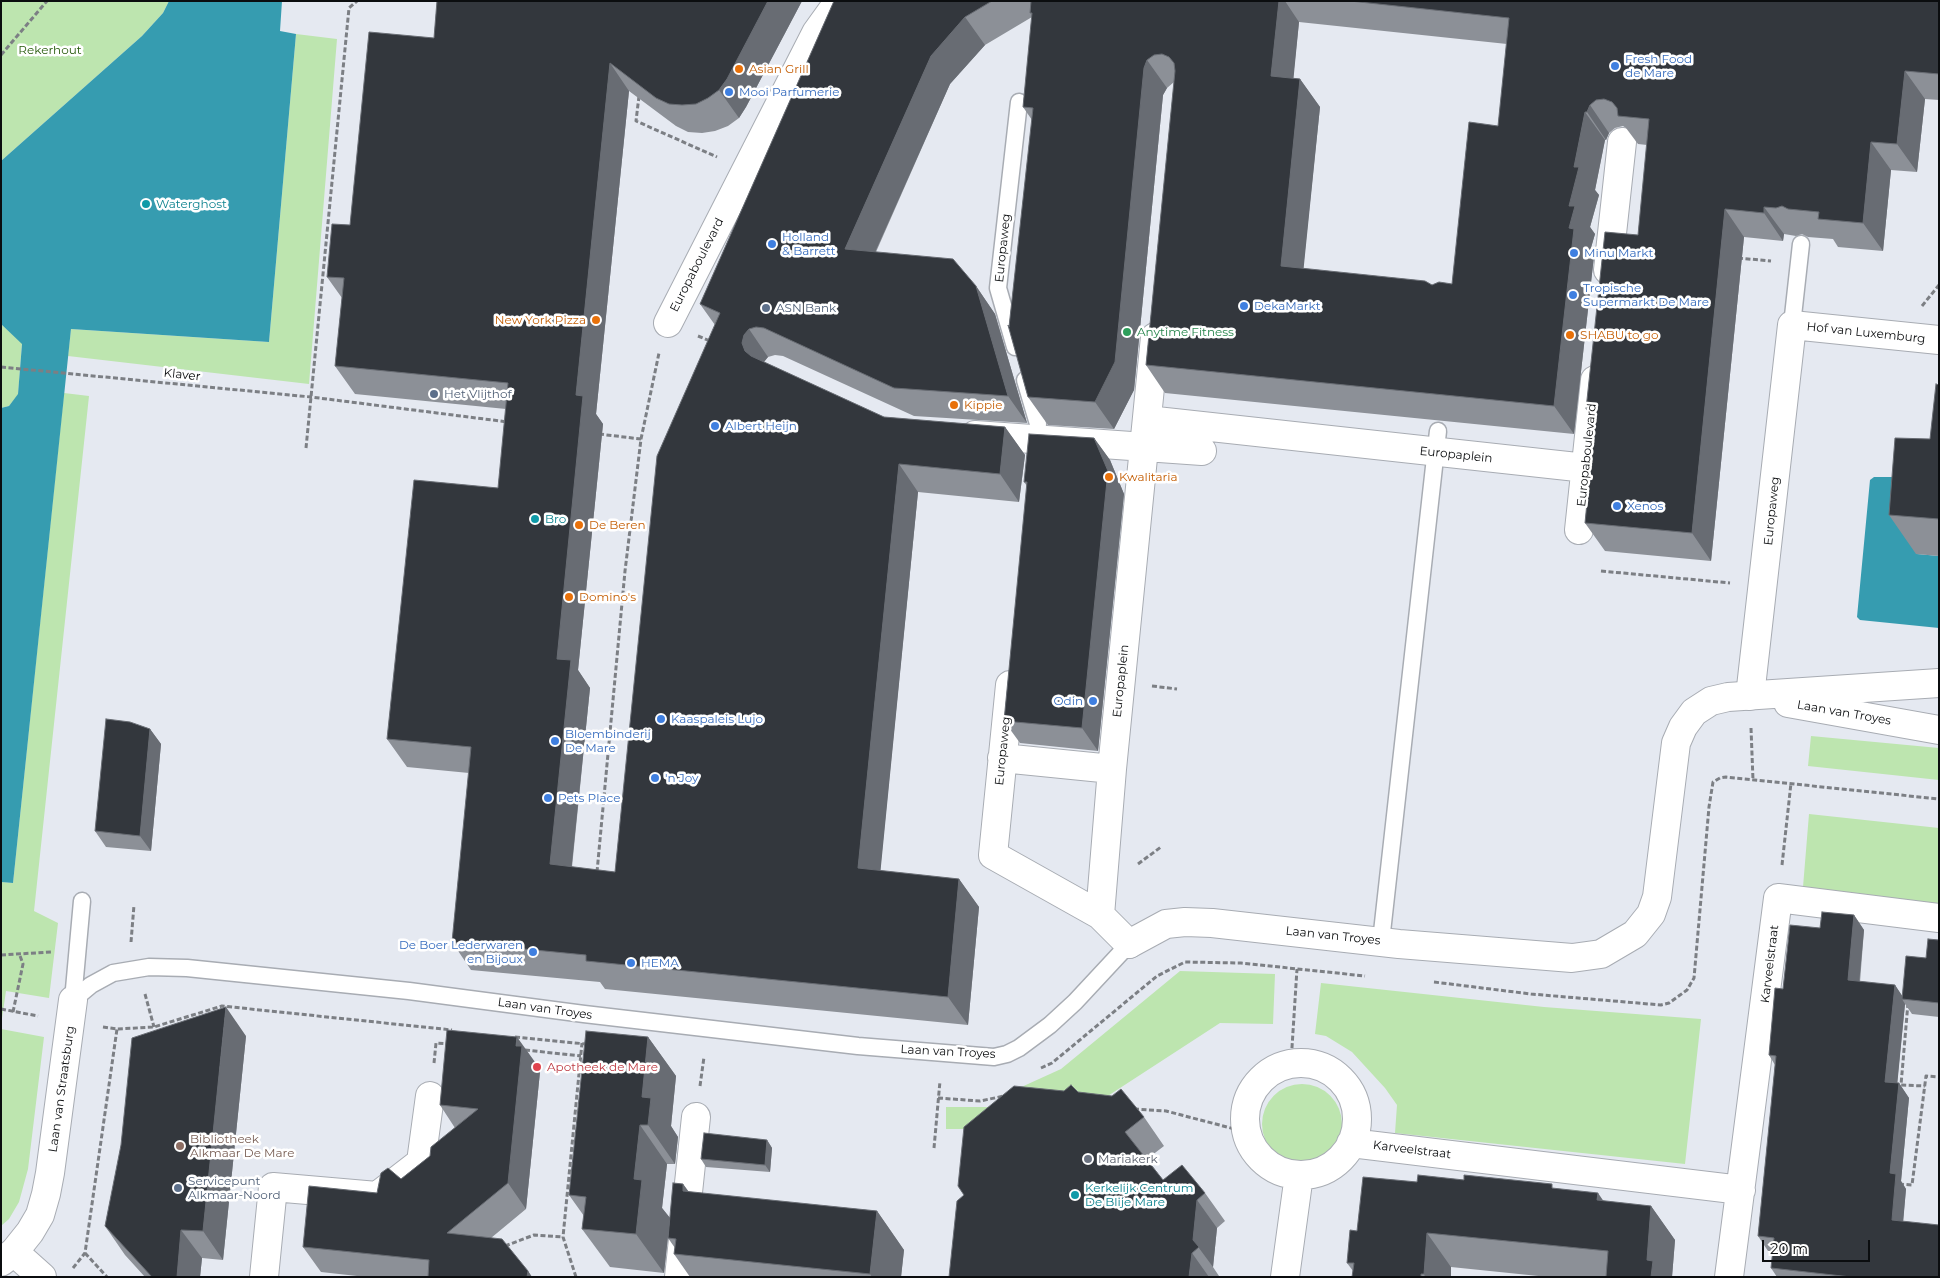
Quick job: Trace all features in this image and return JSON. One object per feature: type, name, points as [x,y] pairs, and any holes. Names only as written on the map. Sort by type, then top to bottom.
[{"type":"street","name":"Europaboulevard","points":[[668,323],[816,33],[839,1]]},
{"type":"street","points":[[1605,292],[1622,142]]},
{"type":"street","points":[[1144,447],[1158,312]]},
{"type":"street","name":"Hof van Luxemburg","points":[[1792,325],[1939,340]]},
{"type":"street","name":"Europaweg","points":[[1750,696],[1792,325]]},
{"type":"street","name":"Europaboulevard","points":[[1579,530],[1599,351]]},
{"type":"street","name":"Europaplein","points":[[1147,420],[1436,442],[1586,468]]},
{"type":"street","points":[[949,433],[1202,451]]},
{"type":"street","name":"Europaplein","points":[[1100,915],[1112,768],[1144,447]]},
{"type":"street","name":"Europaweg","points":[[1013,661],[994,855],[1100,915],[1129,944]]},
{"type":"street","name":"Laan van Troyes","points":[[1129,944],[1166,924],[1185,922],[1212,923],[1381,941],[1572,958],[1601,954],[1636,934],[1651,914],[1657,897],[1676,743],[1683,727],[1694,712],[1711,701],[1728,697],[1939,683]]},
{"type":"street","name":"Laan van Troyes","points":[[1750,696],[1939,730]]},
{"type":"street","points":[[1002,758],[1112,768]]},
{"type":"street","points":[[1778,898],[1939,918]]},
{"type":"street","name":"Karveelstraat","points":[[1729,1277],[1778,898]]},
{"type":"street","name":"Laan van Straatsburg","points":[[8,1257],[30,1232],[40,1215],[46,1194],[74,1000]]},
{"type":"street","points":[[1291,1063],[1309,1063],[1326,1068],[1340,1078],[1350,1092],[1356,1108],[1356,1126],[1351,1143],[1342,1157],[1330,1167],[1315,1173],[1298,1175],[1281,1171],[1265,1162],[1253,1149],[1246,1132],[1244,1113],[1249,1096],[1259,1080],[1274,1069],[1291,1063]]},
{"type":"street","points":[[264,1277],[273,1187],[377,1196],[421,1162],[430,1096]]},
{"type":"street","points":[[679,1277],[696,1117]]},
{"type":"street","name":"Karveelstraat","points":[[1351,1143],[1741,1190]]},
{"type":"street","points":[[1285,1277],[1298,1175]]},
{"type":"street","points":[[8,1257],[42,1277]]},
{"type":"lane","name":"Europaweg","points":[[1019,102],[998,288],[1038,424],[1034,466]]},
{"type":"lane","points":[[1792,325],[1801,244]]},
{"type":"lane","points":[[1381,941],[1436,442]]},
{"type":"lane","name":"Laan van Straatsburg","points":[[74,1000],[76,956],[82,901]]},
{"type":"lane","name":"Laan van Troyes","points":[[74,1000],[91,985],[113,973],[149,967],[187,968],[409,991],[584,1014],[858,1046],[994,1057],[1007,1054],[1019,1048],[1050,1025],[1075,1002],[1129,944]]},
{"type":"path","points":[[1,55],[47,1]]},
{"type":"path","points":[[306,448],[349,8],[357,1]]},
{"type":"path","points":[[640,94],[636,121],[747,170]]},
{"type":"path","points":[[1730,257],[1799,264]]},
{"type":"path","points":[[597,876],[625,571],[640,439],[656,363],[668,323]]},
{"type":"path","name":"Europaboulevard","points":[[668,323],[718,345]]},
{"type":"path","name":"Klaver","points":[[2,367],[311,397],[514,423]]},
{"type":"path","points":[[592,433],[640,439]]},
{"type":"path","points":[[1601,571],[1764,585]]},
{"type":"path","points":[[1750,696],[1753,780]]},
{"type":"path","points":[[1778,898],[1791,783]]},
{"type":"path","points":[[1,955],[49,952],[76,956]]},
{"type":"path","points":[[13,1012],[23,964],[19,953]]},
{"type":"path","points":[[1291,1063],[1297,969]]},
{"type":"path","points":[[1908,1000],[1901,1085],[1924,1086]]},
{"type":"path","points":[[576,1277],[563,1237],[582,1056],[584,1014]]},
{"type":"path","points":[[72,1269],[85,1254],[116,1029]]},
{"type":"path","points":[[430,1096],[436,1042],[455,1044]]},
{"type":"path","points":[[523,1050],[582,1056]]},
{"type":"path","points":[[1894,1183],[1912,1185],[1926,1076],[1939,1078]]},
{"type":"path","points":[[934,1148],[940,1081]]},
{"type":"path","points":[[938,1098],[980,1101],[1008,1096]]},
{"type":"path","points":[[1128,1109],[1166,1111],[1246,1132]]},
{"type":"path","points":[[501,1248],[534,1235],[563,1237]]},
{"type":"path","points":[[85,1254],[107,1277]]},
{"type":"green space","name":"Rekerhout","points":[[1,1],[169,1],[163,13],[142,36],[1,161]]},
{"type":"green space","points":[[296,34],[337,39],[309,384],[68,356],[71,329],[269,342]]},
{"type":"green space","points":[[1,324],[22,343],[18,395],[9,406],[1,408]]},
{"type":"green space","points":[[64,393],[89,396],[34,911],[58,923],[49,998],[6,991],[1,1025],[1,882],[13,883]]},
{"type":"green space","points":[[1811,736],[1939,748],[1939,780],[1808,766]]},
{"type":"green space","points":[[1809,814],[1939,828],[1939,906],[1803,887]]},
{"type":"green space","points":[[1180,971],[1275,974],[1273,1024],[1220,1023],[1080,1114],[1017,1089],[1061,1069]]},
{"type":"green space","points":[[1321,983],[1544,1007],[1701,1019],[1685,1164],[1395,1133],[1397,1105],[1385,1088],[1352,1052],[1326,1036],[1315,1034]]},
{"type":"green space","points":[[1,1029],[44,1037],[28,1169],[19,1202],[9,1219],[1,1226]]},
{"type":"green space","points":[[1302,1084],[1317,1087],[1330,1096],[1339,1109],[1342,1124],[1339,1139],[1330,1152],[1317,1161],[1302,1164],[1287,1161],[1274,1152],[1265,1139],[1262,1124],[1265,1109],[1274,1096],[1287,1087]]},
{"type":"green space","points":[[946,1107],[990,1107],[998,1129],[946,1129]]},
{"type":"water","points":[[169,1],[282,1],[280,31],[296,34],[269,342],[71,329],[13,883],[1,882],[1,408],[9,406],[18,394],[22,344],[1,324],[1,161],[142,36],[163,13]]},
{"type":"water","points":[[1874,477],[1922,477],[1917,554],[1939,556],[1939,628],[1860,620],[1857,617],[1870,480]]},
{"type":"building","points":[[437,1],[768,1],[727,79],[719,90],[696,104],[669,104],[656,98],[610,63],[576,395],[583,396],[557,659],[571,660],[550,864],[615,872],[657,456],[720,313],[700,304],[834,1],[992,1],[965,17],[931,56],[845,249],[953,259],[976,286],[1008,396],[894,388],[764,328],[756,327],[749,329],[744,335],[742,343],[745,351],[751,356],[884,417],[1005,427],[1000,474],[899,464],[858,868],[959,879],[948,997],[586,961],[586,955],[452,942],[471,747],[387,739],[414,480],[498,488],[508,383],[335,366],[344,278],[327,277],[332,224],[350,225],[369,32],[434,38]]},
{"type":"building","points":[[1031,1],[1279,1],[1271,76],[1300,79],[1281,266],[1425,281],[1432,285],[1439,282],[1452,284],[1469,122],[1498,126],[1509,18],[1350,1],[1939,1],[1939,74],[1905,71],[1897,144],[1871,142],[1863,223],[1818,219],[1819,212],[1788,209],[1782,206],[1776,208],[1764,207],[1764,213],[1725,209],[1692,533],[1585,523],[1596,410],[1586,409],[1605,232],[1638,235],[1649,119],[1618,116],[1617,108],[1612,102],[1604,99],[1596,100],[1585,112],[1574,167],[1579,167],[1569,206],[1575,206],[1569,228],[1574,229],[1554,406],[1146,365],[1175,71],[1174,63],[1169,57],[1162,54],[1154,55],[1147,60],[1144,68],[1115,362],[1095,402],[1028,397],[1008,325],[1009,327],[1033,108],[1023,107],[1032,13],[1030,13]]},
{"type":"building","points":[[1936,384],[1939,385],[1939,519],[1889,515],[1895,438],[1930,439]]},
{"type":"building","points":[[1029,434],[1094,438],[1108,471],[1082,728],[1004,721],[1027,482],[1024,482]]},
{"type":"building","points":[[106,719],[130,722],[150,729],[140,836],[95,831]]},
{"type":"building","points":[[1822,912],[1854,915],[1848,980],[1895,985],[1885,1082],[1899,1083],[1890,1173],[1896,1174],[1892,1220],[1939,1225],[1939,1277],[1851,1277],[1771,1268],[1774,1238],[1758,1236],[1776,1056],[1769,1055],[1775,988],[1783,989],[1790,925],[1820,928]]},
{"type":"building","points":[[1928,939],[1939,940],[1939,1003],[1902,999],[1906,956],[1926,958]]},
{"type":"building","points":[[226,1007],[203,1231],[181,1230],[177,1277],[152,1277],[105,1226],[121,1145],[132,1038]]},
{"type":"building","points":[[447,1030],[517,1037],[516,1046],[522,1046],[508,1183],[447,1233],[502,1239],[528,1271],[527,1277],[428,1277],[429,1260],[303,1247],[309,1186],[377,1193],[381,1173],[388,1168],[401,1179],[430,1156],[431,1147],[478,1109],[440,1105]]},
{"type":"building","points":[[586,1031],[648,1037],[642,1097],[651,1098],[648,1125],[640,1125],[634,1179],[642,1180],[636,1234],[582,1229],[586,1197],[569,1195]]},
{"type":"building","name":"Kerkelijk Centrum De Blije Mare","points":[[1071,1085],[1078,1092],[1112,1096],[1121,1089],[1144,1117],[1125,1132],[1163,1180],[1182,1165],[1205,1193],[1197,1200],[1193,1240],[1199,1247],[1192,1253],[1189,1277],[949,1277],[957,1201],[964,1195],[958,1186],[964,1127],[1014,1086],[1064,1091]]},
{"type":"building","points":[[704,1133],[767,1140],[765,1165],[701,1159]]},
{"type":"building","points":[[1418,1175],[1464,1180],[1464,1175],[1552,1184],[1552,1188],[1598,1193],[1597,1200],[1651,1206],[1647,1260],[1653,1261],[1651,1277],[1606,1277],[1608,1251],[1427,1233],[1424,1274],[1421,1274],[1421,1277],[1352,1277],[1354,1263],[1347,1263],[1350,1230],[1357,1231],[1363,1177],[1417,1182]]},
{"type":"building","points":[[673,1183],[683,1184],[683,1191],[877,1211],[870,1274],[674,1254],[676,1239],[668,1238]]},
{"type":"place","name":"Fresh Food de Mare","points":[[1615,66]]},
{"type":"place","name":"Asian Grill","points":[[739,69]]},
{"type":"place","name":"Mooi Parfumerie","points":[[729,92]]},
{"type":"place","name":"Waterghost","points":[[146,204]]},
{"type":"place","name":"Holland & Barrett","points":[[772,244]]},
{"type":"place","name":"Minu Markt","points":[[1574,253]]},
{"type":"place","name":"Tropische Supermarkt De Mare","points":[[1573,295]]},
{"type":"place","name":"DekaMarkt","points":[[1244,306]]},
{"type":"place","name":"ASN Bank","points":[[766,308]]},
{"type":"place","name":"New York Pizza","points":[[596,320]]},
{"type":"place","name":"Anytime Fitness","points":[[1127,332]]},
{"type":"place","name":"SHABU to go","points":[[1570,335]]},
{"type":"place","name":"Het Vlijthof","points":[[434,394]]},
{"type":"place","name":"Kippie","points":[[954,405]]},
{"type":"place","name":"Albert Heijn","points":[[715,426]]},
{"type":"place","name":"Kwalitaria","points":[[1109,477]]},
{"type":"place","name":"Xenos","points":[[1617,506]]},
{"type":"place","name":"Bro","points":[[535,519]]},
{"type":"place","name":"De Beren","points":[[579,525]]},
{"type":"place","name":"Domino's","points":[[569,597]]},
{"type":"place","name":"Odin","points":[[1093,701]]},
{"type":"place","name":"Kaaspaleis Lujo","points":[[661,719]]},
{"type":"place","name":"Bloembinderij De Mare","points":[[555,741]]},
{"type":"place","name":"'n Joy","points":[[655,778]]},
{"type":"place","name":"Pets Place","points":[[548,798]]},
{"type":"place","name":"De Boer Lederwaren en Bijoux","points":[[533,952]]},
{"type":"place","name":"HEMA","points":[[631,963]]},
{"type":"place","name":"Apotheek de Mare","points":[[537,1067]]},
{"type":"place","name":"Bibliotheek Alkmaar De Mare","points":[[180,1146]]},
{"type":"place","name":"Mariakerk","points":[[1088,1159]]},
{"type":"place","name":"Servicepunt Alkmaar-Noord","points":[[178,1188]]},
{"type":"place","name":"Kerkelijk Centrum De Blije Mare","points":[[1075,1195]]}]
